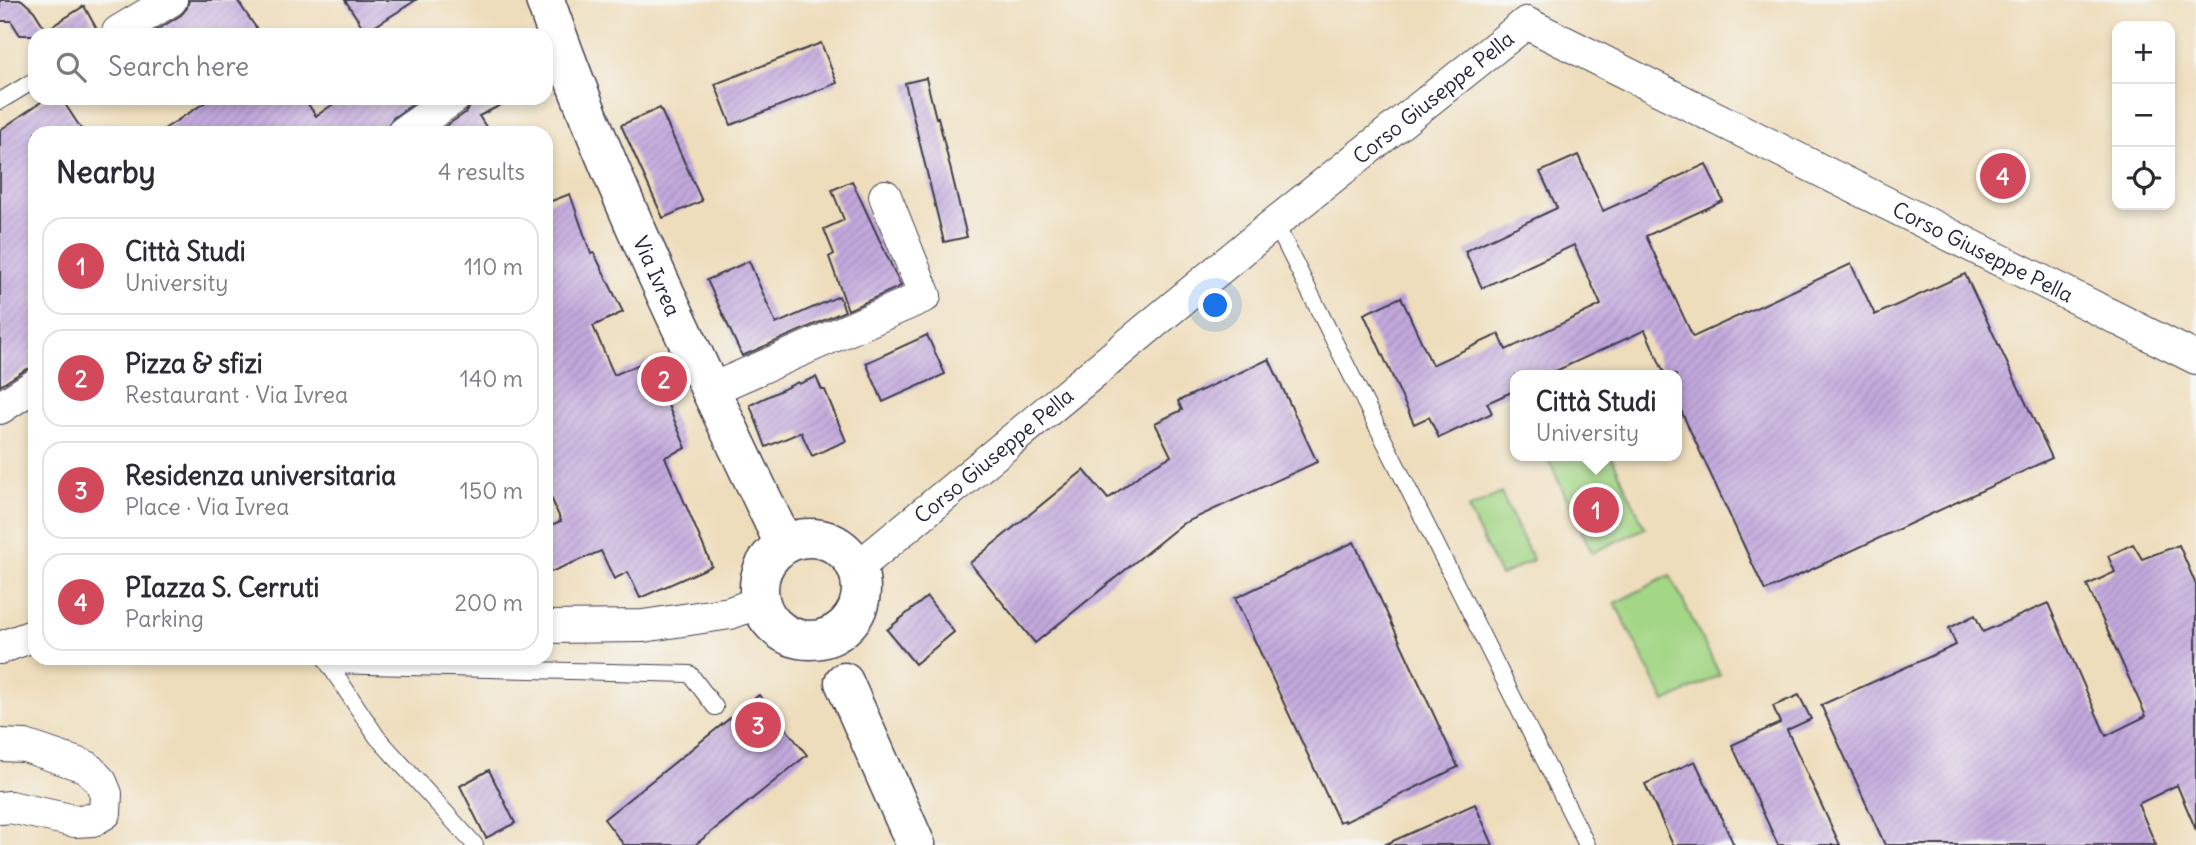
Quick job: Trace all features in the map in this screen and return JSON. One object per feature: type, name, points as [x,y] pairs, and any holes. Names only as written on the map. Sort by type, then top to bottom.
[{"type":"main road","name":"Via Ivrea","points":[[553,34],[613,177],[784,544]]},
{"type":"main road","points":[[836,663],[841,631],[853,618],[860,603],[862,585],[858,568],[848,554],[834,543],[817,538],[800,538],[784,544],[762,569],[760,602],[767,617],[778,629],[793,638],[809,641],[836,663],[916,845]]},
{"type":"street","points":[[125,28],[171,0]]},
{"type":"street","name":"Corso Giuseppe Pella","points":[[858,568],[1275,223],[1526,23],[2196,358]]},
{"type":"street","points":[[413,126],[444,105]]},
{"type":"street","points":[[710,390],[925,296],[885,196]]},
{"type":"street","points":[[0,408],[28,390]]},
{"type":"street","points":[[553,627],[643,626],[730,613],[760,602]]},
{"type":"street","points":[[0,648],[28,638]]},
{"type":"street","points":[[0,745],[25,746],[87,767],[101,782],[106,794],[105,813],[93,820],[75,821],[21,809],[0,808]]},
{"type":"lane","points":[[0,101],[28,84]]},
{"type":"lane","points":[[1275,223],[1587,845]]},
{"type":"lane","points":[[329,665],[377,737],[475,845]]},
{"type":"lane","points":[[418,665],[690,674],[715,707]]},
{"type":"green space","points":[[1549,461],[1613,461],[1645,528],[1592,553]]},
{"type":"green space","points":[[1501,493],[1533,560],[1500,576],[1468,509]]},
{"type":"green space","points":[[1670,575],[1720,675],[1665,702],[1615,603]]},
{"type":"building","points":[[0,0],[22,0],[34,11],[45,28],[28,28],[28,35],[20,35],[11,21],[0,21]]},
{"type":"building","points":[[189,0],[237,0],[256,28],[160,28],[187,8]]},
{"type":"building","points":[[345,0],[416,0],[372,28],[363,28]]},
{"type":"building","points":[[84,6],[96,28],[49,28]]},
{"type":"building","points":[[821,43],[837,83],[731,125],[715,84]]},
{"type":"building","points":[[926,78],[967,237],[944,242],[905,83]]},
{"type":"building","points":[[37,105],[66,105],[79,126],[28,126],[28,369],[0,386],[0,130]]},
{"type":"building","points":[[201,105],[309,105],[316,116],[332,105],[412,105],[393,118],[387,126],[169,126]]},
{"type":"building","points":[[501,105],[479,116],[485,126],[446,126],[470,107]]},
{"type":"building","points":[[660,108],[702,201],[663,218],[621,125]]},
{"type":"building","points":[[1578,155],[1603,211],[1706,164],[1723,201],[1646,236],[1693,337],[1851,264],[1875,315],[1965,274],[2052,458],[1765,591],[1682,413],[1682,370],[1663,370],[1645,330],[1558,370],[1510,370],[1510,393],[1487,403],[1492,413],[1439,438],[1429,417],[1414,424],[1364,314],[1401,297],[1432,365],[1499,334],[1506,350],[1601,305],[1574,245],[1482,288],[1465,251],[1557,208],[1540,172]]},
{"type":"building","points":[[852,181],[901,286],[848,310],[829,257],[834,254],[824,229],[844,220],[832,190]]},
{"type":"building","points":[[570,194],[591,254],[594,253],[623,312],[593,326],[614,375],[649,360],[686,448],[665,457],[712,566],[640,598],[628,572],[614,579],[601,551],[553,571],[553,524],[561,521],[553,502],[553,200]]},
{"type":"building","points":[[749,261],[776,324],[839,296],[845,311],[742,356],[707,280]]},
{"type":"building","points":[[927,335],[945,374],[883,402],[866,363]]},
{"type":"building","points":[[1269,359],[1317,462],[1182,524],[1035,643],[970,563],[1084,470],[1108,499],[1146,470],[1171,456],[1155,423],[1182,410],[1178,401]]},
{"type":"building","points":[[816,377],[822,390],[825,390],[846,441],[812,456],[801,432],[766,447],[750,405],[798,382],[799,384]]},
{"type":"building","points":[[1354,542],[1458,767],[1345,822],[1339,822],[1235,598]]},
{"type":"building","points":[[2133,544],[2142,559],[2179,545],[2196,585],[2196,830],[2177,785],[2138,804],[2156,845],[1885,845],[1821,705],[1956,645],[1949,628],[1975,615],[1983,632],[2048,603],[2106,736],[2146,716],[2087,585],[2115,572],[2108,556]]},
{"type":"building","points":[[927,597],[954,632],[915,664],[887,630]]},
{"type":"building","points":[[759,695],[807,755],[695,845],[624,845],[604,819]]},
{"type":"building","points":[[1799,695],[1811,719],[1787,730],[1840,845],[1778,845],[1732,745],[1780,723],[1773,706]]},
{"type":"building","points":[[1695,761],[1734,845],[1673,845],[1645,784]]},
{"type":"building","points":[[489,770],[515,823],[486,838],[460,786]]},
{"type":"building","points":[[1475,804],[1493,845],[1384,845]]},
{"type":"place","name":"PIazza S. Cerruti","points":[[2003,176]]},
{"type":"place","name":"Pizza & sfizi","points":[[664,379]]},
{"type":"place","name":"Città Studi","points":[[1596,510]]},
{"type":"place","name":"Residenza universitaria","points":[[758,725]]}]
